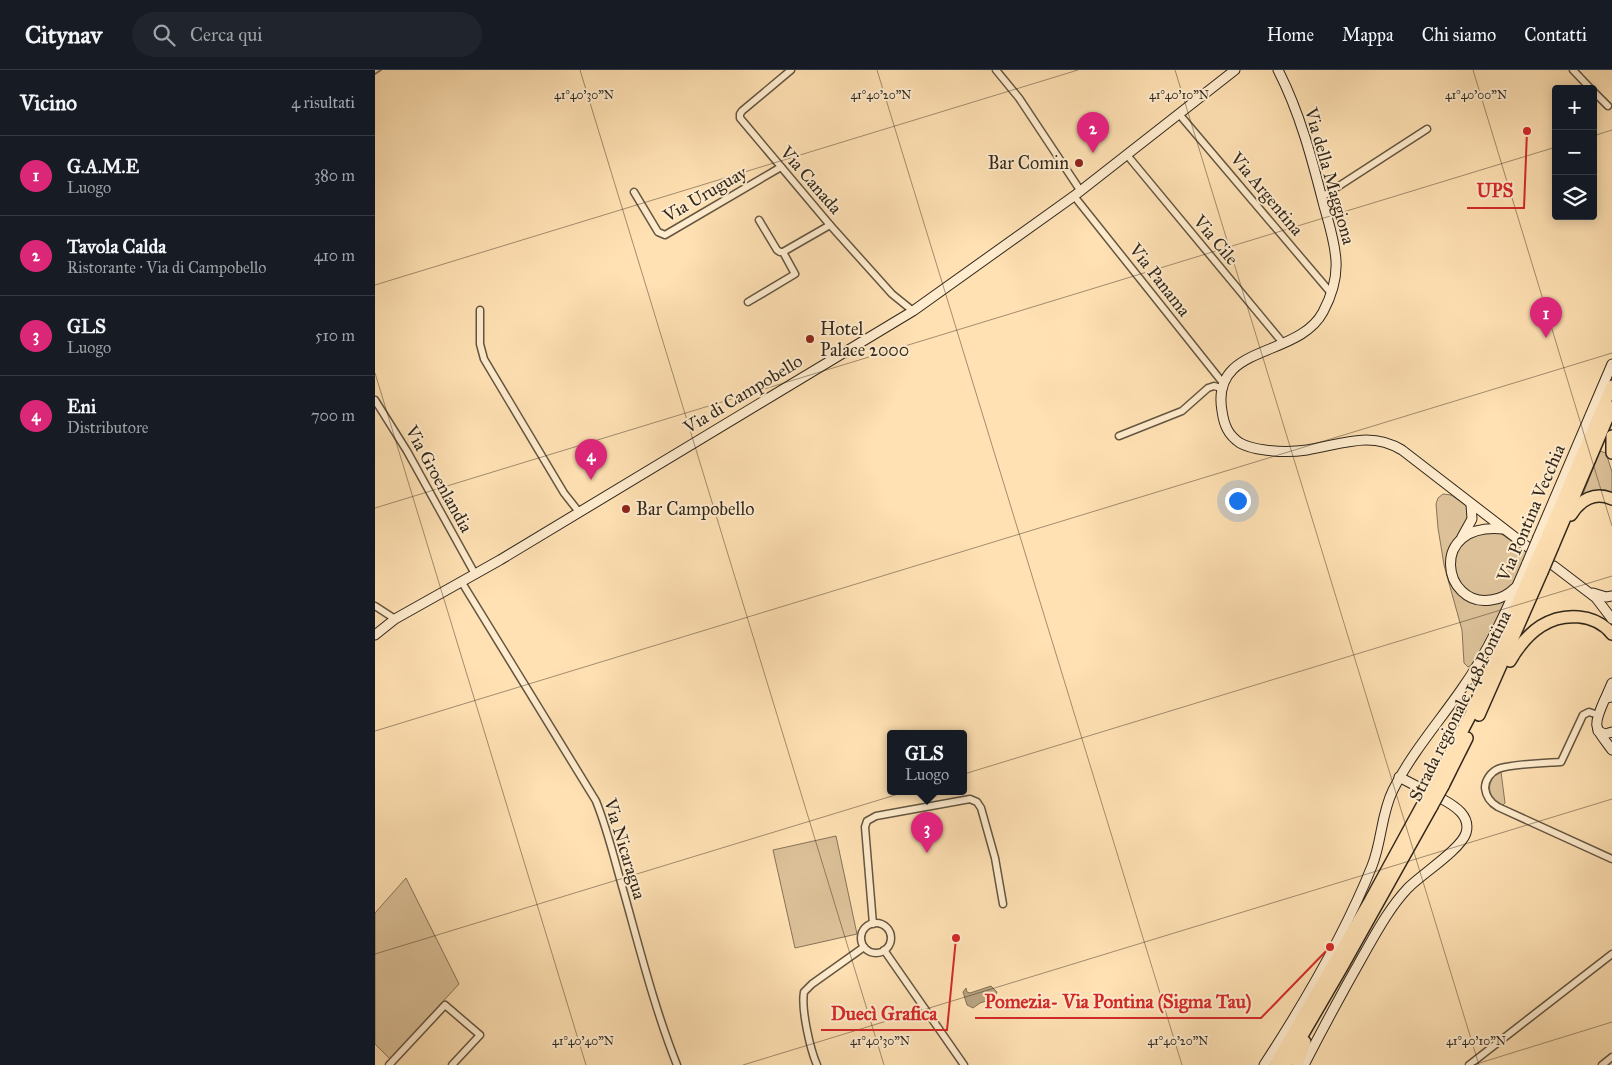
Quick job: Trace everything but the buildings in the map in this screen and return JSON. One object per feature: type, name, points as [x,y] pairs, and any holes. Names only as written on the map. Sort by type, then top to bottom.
[{"type":"highway","name":"Strada regionale 148 Pontina","points":[[1549,540],[1612,386]]},
{"type":"highway","name":"Strada regionale 148 Pontina","points":[[1439,784],[1479,697],[1534,567],[1549,540],[1612,407]]},
{"type":"highway","points":[[1612,436],[1612,453]]},
{"type":"highway","points":[[1552,505],[1584,451]]},
{"type":"highway","points":[[1549,540],[1584,500],[1600,496],[1612,499]]},
{"type":"highway","name":"Strada regionale 148 Pontina","points":[[1317,1010],[1428,804],[1478,717],[1534,567]]},
{"type":"highway","points":[[1478,717],[1519,647],[1543,625],[1563,618],[1583,617],[1600,623],[1612,634]]},
{"type":"highway","points":[[1280,1062],[1365,910],[1428,804]]},
{"type":"highway","points":[[1280,1062],[1308,993]]},
{"type":"highway","points":[[1280,1062],[1317,1010]]},
{"type":"highway","points":[[1297,1065],[1317,1010]]},
{"type":"street","name":"Via Canada","points":[[791,70],[742,111],[739,116],[747,128],[892,294],[913,311]]},
{"type":"street","name":"Via Panama","points":[[996,70],[1019,98],[1077,193],[1222,385]]},
{"type":"street","name":"Via di Campobello","points":[[375,635],[395,619],[475,574],[913,311],[1077,193],[1235,70]]},
{"type":"street","points":[[1573,70],[1587,85]]},
{"type":"street","name":"Via della Maggiona","points":[[1222,385],[1233,367],[1283,343],[1314,324],[1322,313],[1335,278],[1336,257],[1322,197],[1302,126],[1281,71]]},
{"type":"street","points":[[1597,95],[1608,106]]},
{"type":"street","name":"Via Argentina","points":[[1179,114],[1331,293]]},
{"type":"street","points":[[1322,197],[1427,129]]},
{"type":"street","name":"Via Cile","points":[[1127,155],[1283,343]]},
{"type":"street","name":"Via Uruguay","points":[[634,192],[658,232],[665,235],[781,167]]},
{"type":"street","points":[[748,302],[794,275],[794,271],[783,252],[777,250],[759,220]]},
{"type":"street","points":[[783,252],[830,224]]},
{"type":"street","points":[[480,310],[480,344],[483,359],[564,493],[579,512]]},
{"type":"street","name":"Via Pontina Vecchia","points":[[1549,540],[1552,505],[1612,364]]},
{"type":"street","points":[[1119,436],[1182,411],[1209,388],[1222,385],[1221,408],[1226,428],[1235,439],[1244,445],[1262,449],[1288,451],[1309,450],[1363,440],[1381,440],[1401,450],[1529,548]]},
{"type":"street","name":"Via Groenlandia","points":[[375,400],[407,451],[475,574]]},
{"type":"street","points":[[1471,504],[1472,519],[1452,552],[1451,564],[1454,579],[1463,592],[1473,599],[1488,600],[1506,595],[1517,586]]},
{"type":"street","points":[[1462,537],[1480,529],[1503,529]]},
{"type":"street","points":[[1554,566],[1588,592],[1603,606],[1612,619]]},
{"type":"street","name":"Via Pontina Vecchia","points":[[1264,1065],[1277,1047],[1351,914],[1372,867],[1379,844],[1386,807],[1399,777],[1467,681],[1501,622],[1517,586],[1534,567]]},
{"type":"street","name":"Via Nicaragua","points":[[461,582],[595,801],[606,830],[655,1001],[677,1065]]},
{"type":"street","points":[[1588,592],[1602,596],[1612,596]]},
{"type":"street","points":[[375,606],[395,619]]},
{"type":"street","points":[[1612,683],[1609,698],[1598,715],[1596,723],[1598,731],[1612,750]]},
{"type":"street","points":[[1598,715],[1589,712],[1583,716],[1561,762],[1499,768],[1490,775],[1485,788],[1488,798],[1498,807],[1612,859]]},
{"type":"street","points":[[1598,731],[1603,734],[1612,732]]},
{"type":"street","points":[[1399,777],[1424,790]]},
{"type":"street","points":[[873,924],[865,827],[867,821],[876,816],[970,799],[977,802],[981,808],[995,858],[1003,904]]},
{"type":"street","points":[[1304,1065],[1350,979],[1390,910],[1409,887],[1459,845],[1465,836],[1467,826],[1464,817],[1458,809],[1442,799]]},
{"type":"street","points":[[873,924],[883,925],[889,932],[890,942],[884,950],[873,953],[864,947],[861,938],[865,929],[873,924]]},
{"type":"street","points":[[817,1065],[811,1046],[804,1006],[804,992],[812,984],[864,947]]},
{"type":"street","points":[[884,950],[964,1065]]},
{"type":"street","points":[[1469,1065],[1612,954]]},
{"type":"street","points":[[389,1065],[445,1005],[479,1035],[452,1065]]},
{"type":"street","points":[[1602,1065],[1612,1057]]},
{"type":"shaded area","points":[[1600,451],[1606,453],[1612,472],[1612,493],[1600,490],[1583,494]]},
{"type":"shaded area","points":[[1443,494],[1451,495],[1467,506],[1468,519],[1449,552],[1459,593],[1507,598],[1484,646],[1473,663],[1468,667],[1464,663],[1462,630],[1444,565],[1438,528],[1436,504],[1438,498]]},
{"type":"shaded area","points":[[1497,531],[1527,552],[1515,583],[1502,594],[1484,598],[1466,591],[1455,576],[1454,554],[1466,537]]},
{"type":"shaded area","points":[[1501,772],[1505,803],[1503,805],[1495,801],[1490,794],[1493,777]]},
{"type":"shaded area","points":[[836,836],[857,934],[795,948],[773,850]]},
{"type":"shaded area","points":[[406,878],[459,984],[390,1059],[375,1044],[375,913]]},
{"type":"shaded area","points":[[991,986],[997,992],[995,998],[980,1003],[973,1008],[967,1005],[963,992],[966,988],[967,992],[970,993]]},
{"type":"waterway","points":[[375,74],[381,70]]},
{"type":"place","name":"UPS","points":[[1527,131]]},
{"type":"place","name":"Tavola Calda","points":[[1093,153]]},
{"type":"place","name":"Bar Comin","points":[[1079,163]]},
{"type":"place","name":"G.A.M.E","points":[[1546,338]]},
{"type":"place","name":"Hotel Palace 2000","points":[[810,339]]},
{"type":"place","name":"Eni","points":[[591,480]]},
{"type":"place","name":"Bar Campobello","points":[[626,509]]},
{"type":"place","name":"GLS","points":[[927,853]]},
{"type":"place","name":"Duecì Grafica","points":[[956,938]]},
{"type":"place","name":"Pomezia- Via Pontina (Sigma Tau)","points":[[1330,947]]}]
